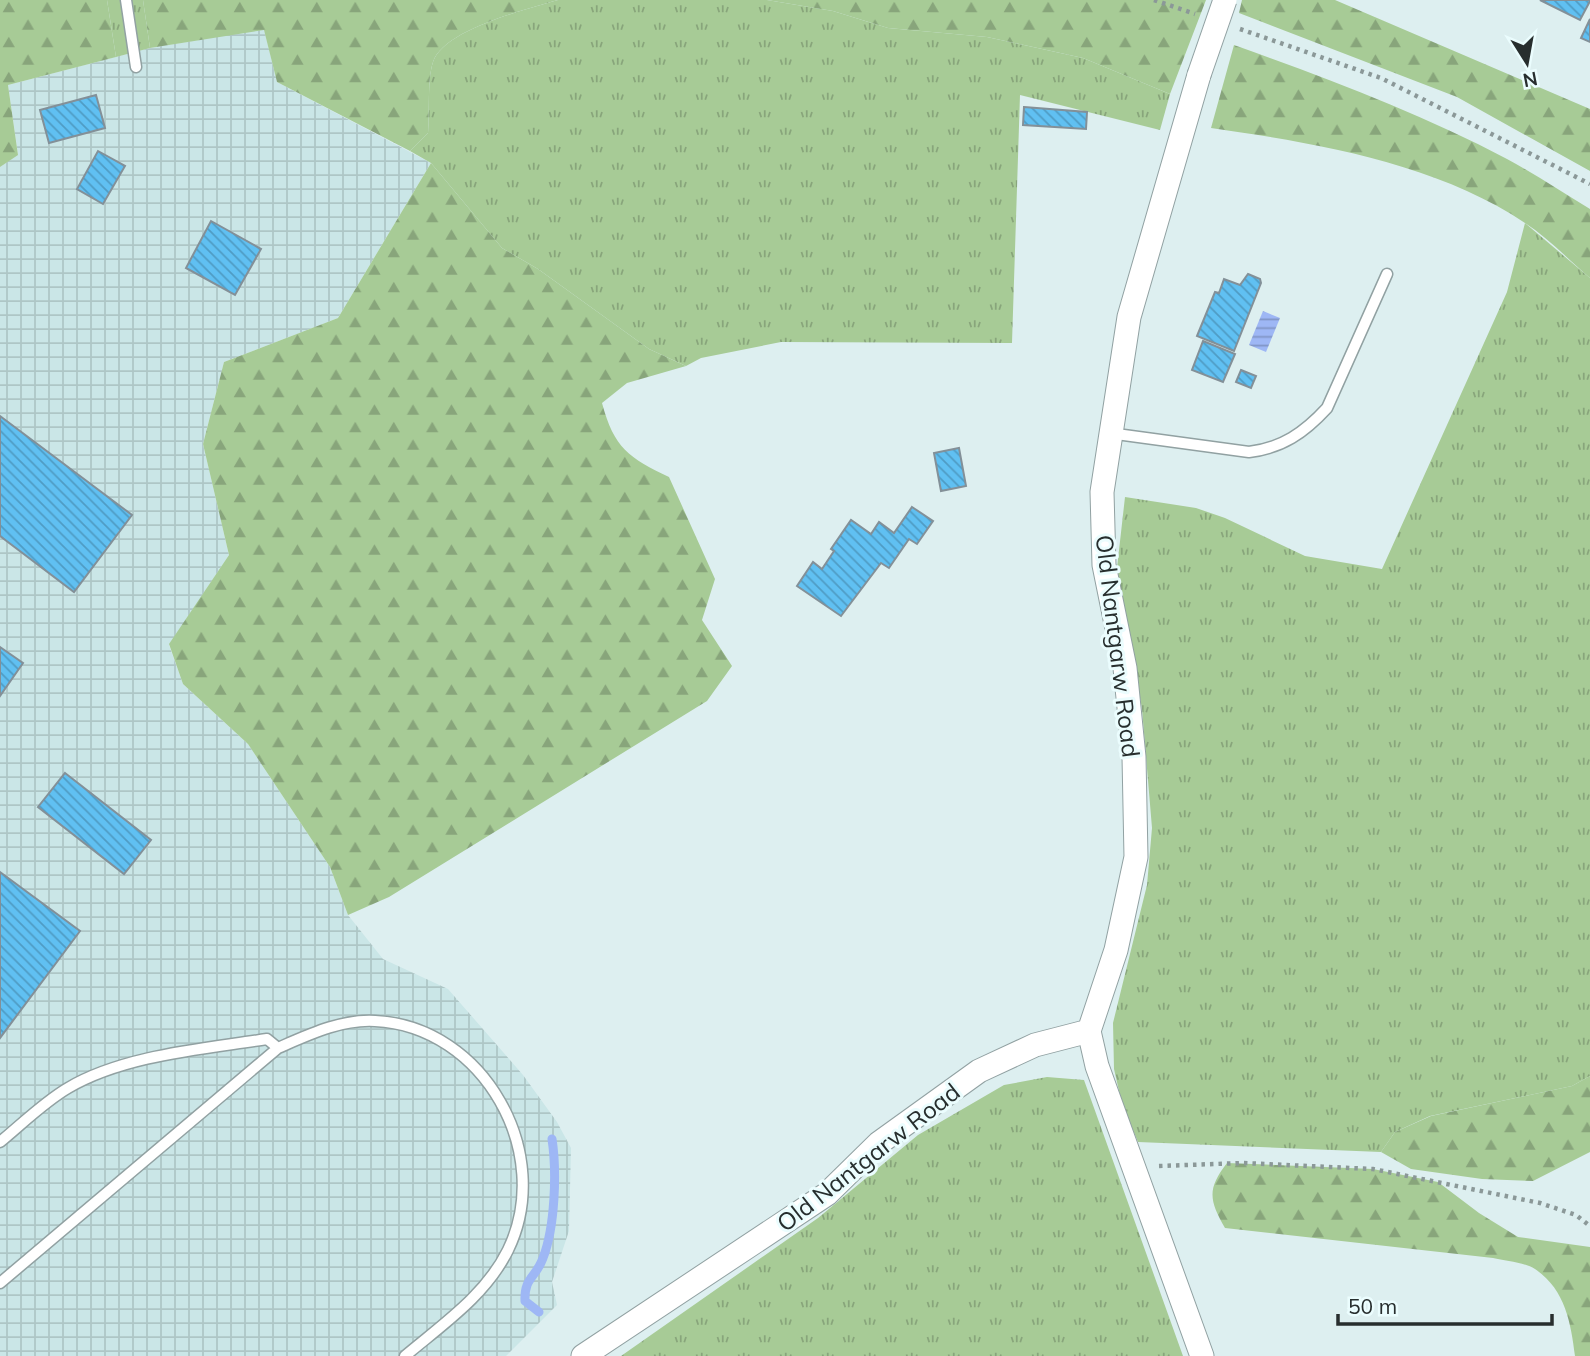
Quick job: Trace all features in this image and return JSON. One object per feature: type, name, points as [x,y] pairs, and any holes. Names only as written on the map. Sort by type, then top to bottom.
[{"type":"street","name":"Old Nantgarw Road","points":[[583,1356],[827,1194],[879,1143],[979,1071],[1035,1045],[1089,1031],[1116,950],[1136,857],[1134,758],[1125,668],[1104,565],[1102,492],[1109,433],[1129,317],[1199,75],[1225,0]]},
{"type":"street","points":[[1089,1031],[1097,1066],[1202,1356]]},
{"type":"lane","points":[[127,0],[136,67]]},
{"type":"lane","points":[[1109,433],[1248,453],[1270,450],[1286,443],[1314,422],[1327,408],[1387,274]]},
{"type":"lane","points":[[0,1283],[278,1048],[314,1032],[375,1021],[430,1036],[464,1056],[496,1091],[513,1126],[521,1155],[521,1216],[509,1249],[493,1276],[474,1298],[405,1356]]},
{"type":"lane","points":[[0,1142],[66,1089],[107,1070],[217,1046],[267,1039],[278,1048]]},
{"type":"path","points":[[1154,0],[1198,15]]},
{"type":"path","points":[[1237,28],[1381,78],[1590,184]]},
{"type":"path","points":[[1133,1167],[1242,1163],[1373,1169],[1540,1203],[1576,1215],[1590,1226]]},
{"type":"shaded area","points":[[264,29],[277,82],[431,163],[338,318],[224,362],[203,444],[229,555],[169,645],[183,684],[248,744],[330,867],[348,915],[383,959],[448,989],[523,1075],[557,1122],[571,1148],[569,1231],[552,1282],[557,1305],[506,1356],[0,1356],[0,167],[18,154],[8,85],[150,48]]},
{"type":"green space","points":[[0,0],[107,0],[116,57],[8,85],[18,155],[0,167]]},
{"type":"green space","points":[[107,0],[143,0],[150,48],[116,57]]},
{"type":"green space","points":[[143,0],[558,0],[469,30],[440,50],[431,69],[428,133],[410,151],[277,82],[264,30],[150,48]]},
{"type":"green space","points":[[558,0],[767,0],[833,11],[888,28],[987,37],[1083,58],[1170,94],[1160,130],[1020,95],[1012,343],[781,342],[701,358],[686,366],[649,349],[538,269],[502,248],[431,163],[410,151],[428,133],[431,69],[440,50],[469,30]]},
{"type":"green space","points":[[767,0],[1206,0],[1170,94],[1083,58],[987,37],[888,28],[833,11]]},
{"type":"green space","points":[[1242,0],[1335,0],[1590,109],[1590,171],[1457,97],[1239,13]]},
{"type":"green space","points":[[1234,45],[1338,83],[1441,126],[1517,165],[1590,209],[1590,278],[1525,223],[1490,202],[1453,185],[1374,159],[1333,149],[1211,128]]},
{"type":"green space","points":[[431,163],[502,248],[538,269],[649,349],[686,366],[627,383],[602,403],[612,431],[625,450],[643,464],[669,477],[715,579],[702,620],[732,666],[707,701],[389,897],[348,915],[330,867],[248,744],[183,684],[169,644],[229,555],[203,444],[224,362],[338,318]]},
{"type":"green space","points":[[1525,223],[1590,278],[1590,1076],[1572,1086],[1430,1116],[1395,1132],[1381,1152],[1138,1142],[1122,1104],[1114,1069],[1113,1023],[1147,885],[1152,828],[1142,709],[1117,568],[1125,497],[1196,508],[1225,518],[1305,556],[1382,569],[1507,292]]},
{"type":"green space","points":[[1590,1076],[1590,1152],[1533,1181],[1482,1179],[1411,1169],[1381,1152],[1395,1132],[1431,1116],[1572,1086]]},
{"type":"green space","points":[[1047,1077],[1084,1080],[1183,1356],[621,1356],[818,1218],[918,1135],[1004,1085]]},
{"type":"green space","points":[[1227,1163],[1373,1169],[1438,1182],[1479,1213],[1518,1237],[1590,1247],[1590,1356],[1575,1356],[1568,1319],[1560,1297],[1545,1277],[1525,1265],[1493,1258],[1225,1228],[1212,1195],[1216,1180]]},
{"type":"water","points":[[1263,311],[1280,318],[1266,352],[1249,345]]},
{"type":"building","points":[[1540,0],[1590,0],[1590,1],[1580,20]]},
{"type":"building","points":[[1590,19],[1590,42],[1581,38]]},
{"type":"building","points":[[96,95],[105,128],[49,143],[40,110]]},
{"type":"building","points":[[1024,107],[1087,112],[1086,129],[1023,125]]},
{"type":"building","points":[[98,151],[125,166],[103,204],[77,189]]},
{"type":"building","points":[[211,221],[261,249],[235,295],[186,268]]},
{"type":"building","points":[[1248,274],[1260,279],[1261,283],[1234,351],[1197,336],[1215,292],[1219,293],[1224,279],[1240,285]]},
{"type":"building","points":[[1203,341],[1235,354],[1223,382],[1192,370]]},
{"type":"building","points":[[1241,370],[1256,376],[1251,388],[1236,382]]},
{"type":"building","points":[[0,416],[132,515],[74,592],[0,536]]},
{"type":"building","points":[[959,448],[966,486],[941,491],[934,453]]},
{"type":"building","points":[[912,507],[933,521],[917,544],[909,539],[889,568],[881,563],[841,616],[797,586],[813,562],[822,569],[834,551],[831,549],[851,520],[871,534],[879,522],[894,533]]},
{"type":"building","points":[[0,647],[23,663],[0,696]]},
{"type":"building","points":[[65,773],[151,840],[124,874],[38,807]]},
{"type":"building","points":[[0,872],[80,931],[0,1038]]},
{"type":"waterway","points":[[539,1312],[525,1301],[525,1293],[528,1282],[543,1258],[550,1231],[555,1183],[552,1139]]}]
